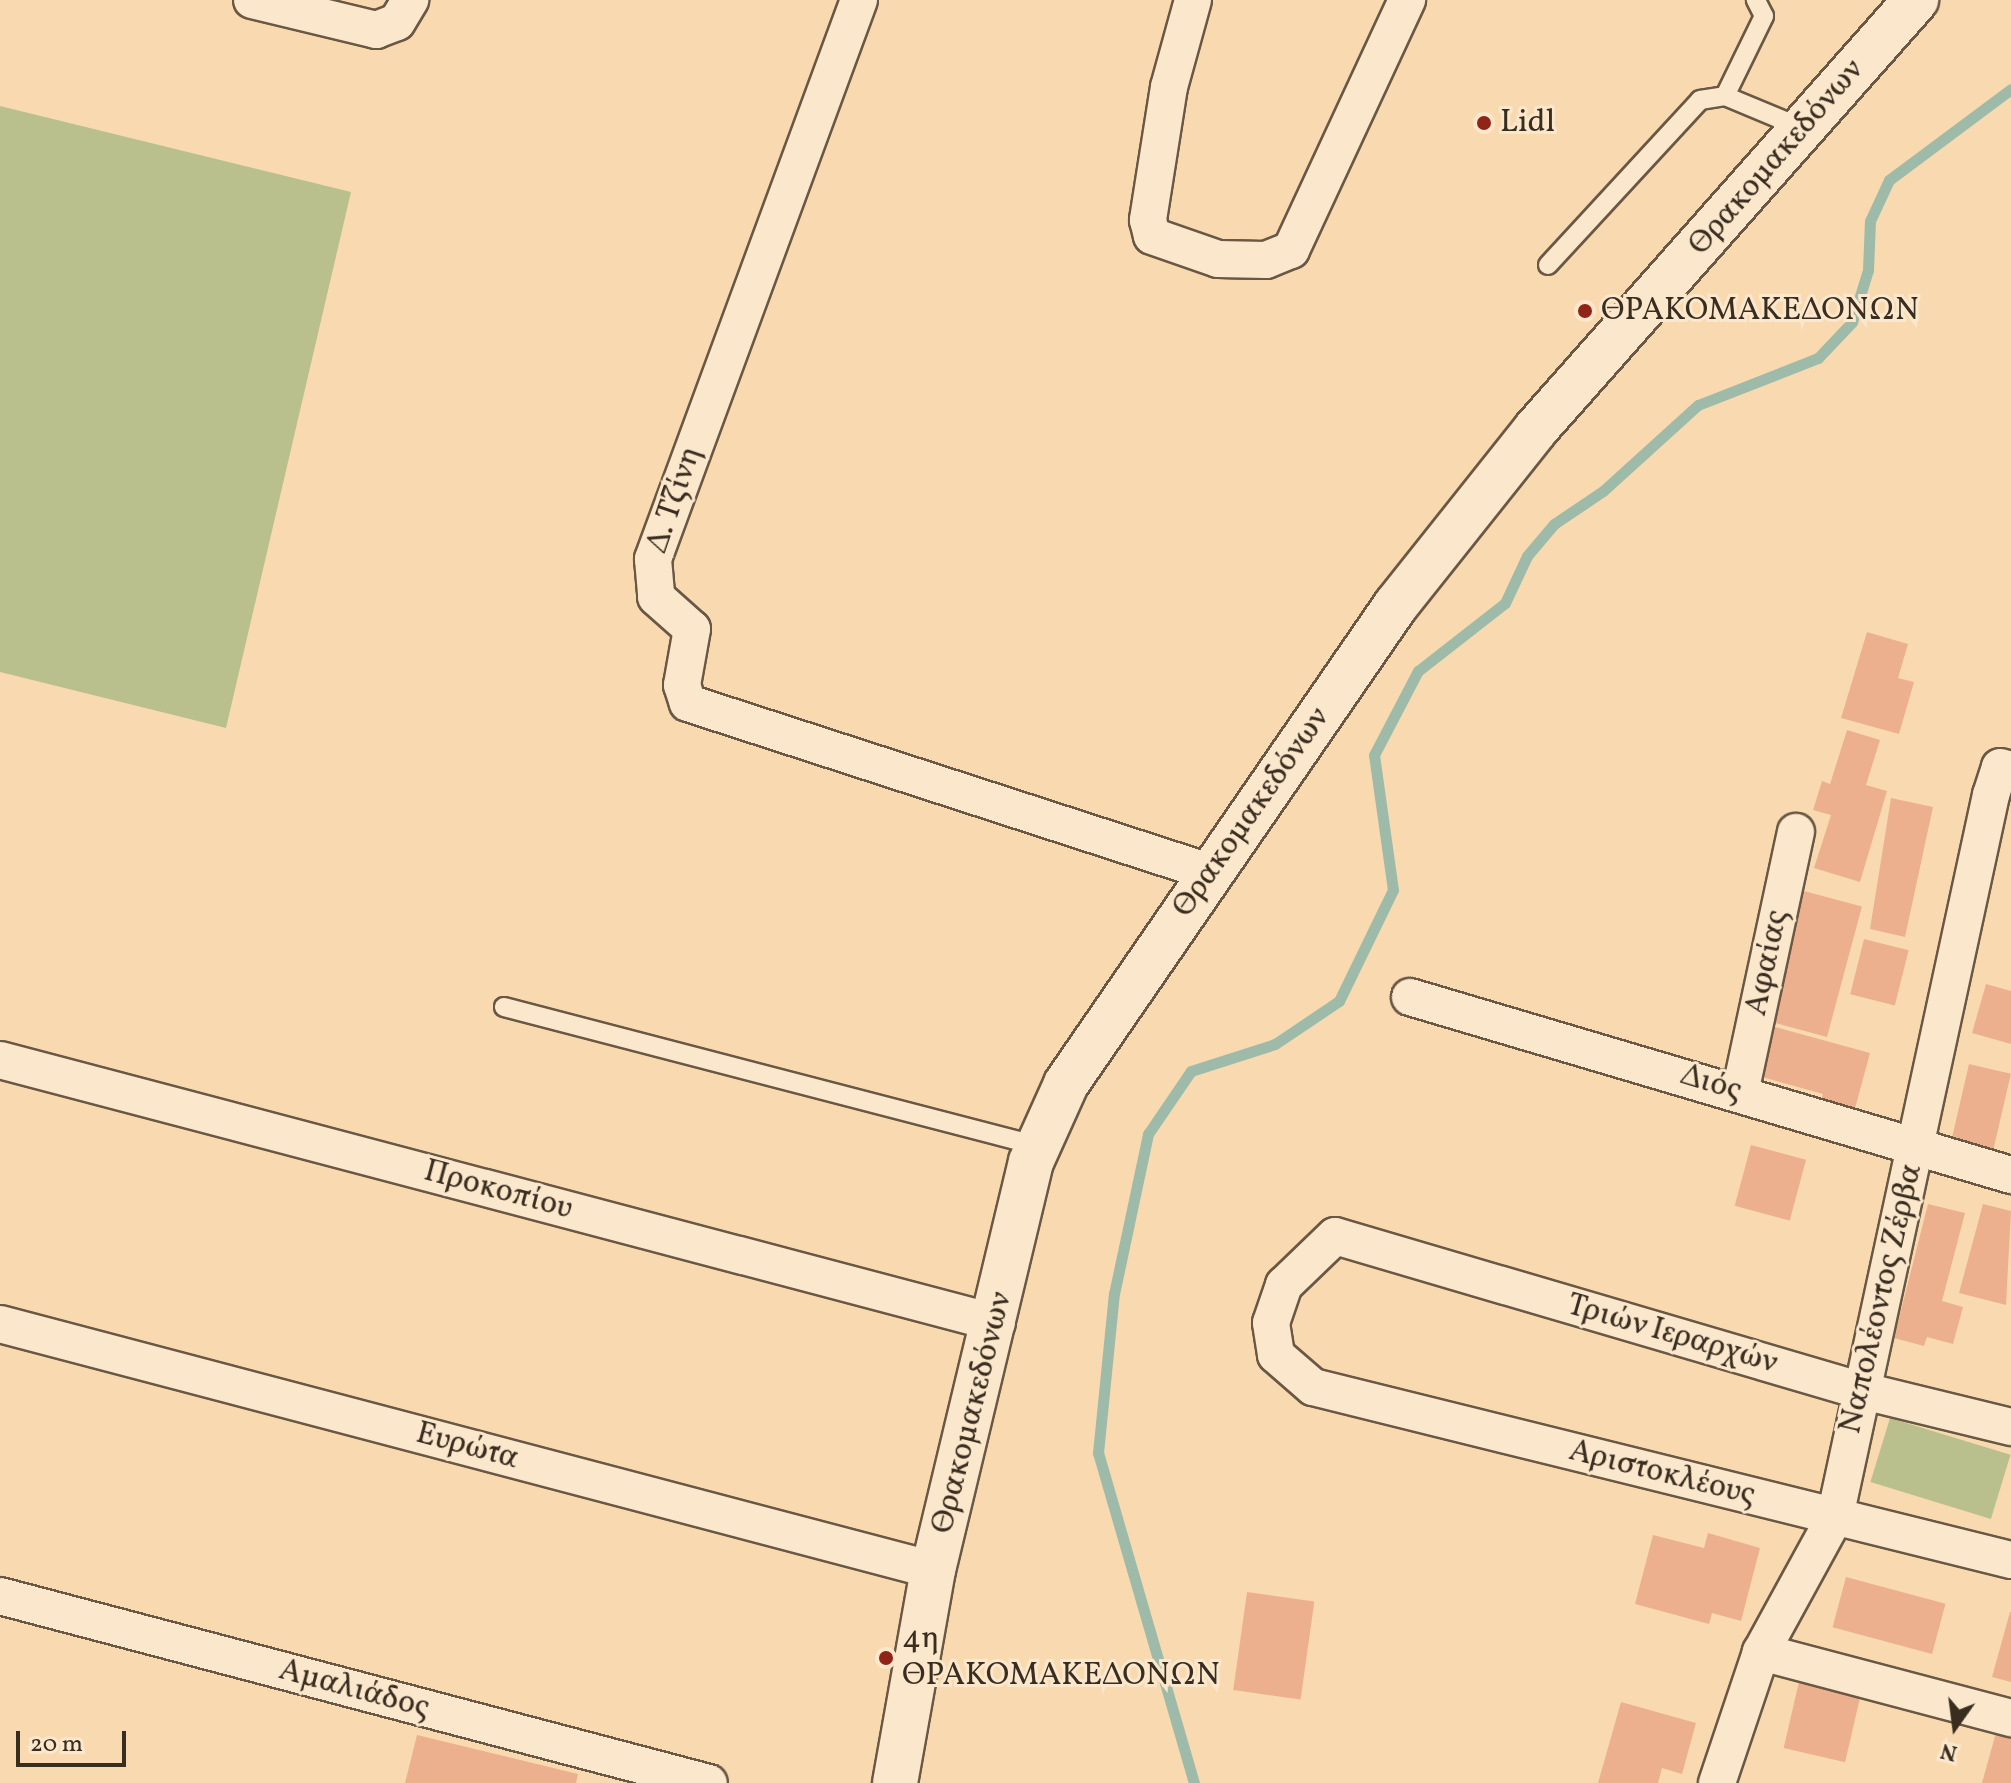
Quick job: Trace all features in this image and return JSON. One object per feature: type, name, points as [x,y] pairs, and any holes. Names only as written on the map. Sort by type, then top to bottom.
[{"type":"main road","name":"Θρακομακεδόνων","points":[[895,1783],[933,1570],[997,1323],[1038,1146],[1066,1084],[1209,872],[1396,605],[1525,442],[1916,0]]},
{"type":"street","points":[[252,0],[376,30],[397,22],[410,0]]},
{"type":"street","name":"Δ. Τζίνη","points":[[859,0],[653,559],[656,597],[692,629],[682,685],[688,703],[1209,872]]},
{"type":"street","points":[[1193,0],[1169,87],[1148,220],[1152,236],[1218,259],[1266,260],[1291,250],[1407,0]]},
{"type":"street","name":"Ναπολέοντος Ζέρβα","points":[[1717,1783],[1761,1652],[1835,1517],[1859,1390],[2001,783]]},
{"type":"street","name":"Αφαίας","points":[[1740,1093],[1796,832]]},
{"type":"street","name":"Διός","points":[[1410,997],[1740,1093],[1915,1150],[2011,1175]]},
{"type":"street","name":"Προκοπίου","points":[[0,1060],[997,1323]]},
{"type":"street","name":"Τριών Ιεραρχών","points":[[1335,1236],[1859,1390],[2011,1427]]},
{"type":"street","name":"Αριστοκλέους","points":[[1335,1236],[1284,1285],[1271,1323],[1276,1355],[1313,1387],[2011,1560]]},
{"type":"street","name":"Ευρώτα","points":[[0,1324],[933,1570]]},
{"type":"street","name":"Αμαλιάδος","points":[[0,1596],[709,1783]]},
{"type":"street","points":[[1761,1652],[2011,1718]]},
{"type":"lane","points":[[1725,96],[1764,16],[1756,0]]},
{"type":"lane","points":[[1548,265],[1700,100],[1725,96],[1805,129]]},
{"type":"lane","points":[[504,1007],[1038,1146]]},
{"type":"green space","points":[[0,106],[351,192],[226,728],[0,672]]},
{"type":"green space","points":[[1890,1418],[2010,1455],[1991,1519],[1870,1482]]},
{"type":"building","points":[[1867,632],[1908,644],[1898,678],[1914,682],[1899,734],[1841,718]]},
{"type":"building","points":[[1847,730],[1880,740],[1866,785],[1887,791],[1860,882],[1814,868],[1831,815],[1813,810],[1822,781],[1830,784]]},
{"type":"building","points":[[1891,798],[1933,807],[1905,937],[1870,929]]},
{"type":"building","points":[[1804,891],[1862,907],[1827,1037],[1769,1021]]},
{"type":"building","points":[[1864,939],[1909,950],[1895,1005],[1850,994]]},
{"type":"building","points":[[1986,984],[2011,991],[2011,1044],[1972,1033]]},
{"type":"building","points":[[1775,1027],[1870,1053],[1853,1116],[1819,1107],[1823,1094],[1762,1077]]},
{"type":"building","points":[[1969,1064],[2011,1074],[1992,1154],[1951,1144]]},
{"type":"building","points":[[1751,1145],[1806,1160],[1790,1221],[1735,1206]]},
{"type":"building","points":[[1928,1204],[1965,1213],[1942,1301],[1963,1307],[1953,1344],[1927,1337],[1924,1346],[1894,1338]]},
{"type":"building","points":[[1983,1204],[2011,1211],[2006,1305],[1959,1293]]},
{"type":"building","points":[[1708,1533],[1760,1548],[1741,1621],[1712,1613],[1709,1624],[1635,1604],[1653,1535],[1704,1548]]},
{"type":"building","points":[[1846,1577],[1945,1604],[1932,1654],[1833,1627]]},
{"type":"building","points":[[1247,1592],[1314,1601],[1301,1700],[1233,1690]]},
{"type":"building","points":[[2011,1612],[2011,1682],[1992,1677]]},
{"type":"building","points":[[1801,1673],[1862,1687],[1845,1762],[1784,1748]]},
{"type":"building","points":[[1621,1702],[1696,1723],[1682,1774],[1662,1768],[1658,1783],[1598,1783]]},
{"type":"building","points":[[2000,1718],[2011,1721],[2011,1783],[1982,1783]]},
{"type":"building","points":[[417,1735],[578,1774],[576,1783],[405,1783]]},
{"type":"waterway","points":[[1194,1783],[1098,1453],[1114,1294],[1148,1134],[1191,1071],[1275,1044],[1339,1001],[1393,890],[1374,755],[1418,671],[1505,603],[1527,556],[1554,524],[1603,491],[1698,405],[1818,358],[1852,322],[1868,270],[1870,221],[1889,180],[2011,89]]},
{"type":"place","name":"Lidl","points":[[1484,123]]},
{"type":"place","name":"ΘΡΑΚΟΜΑΚΕΔΟΝΩΝ","points":[[1585,311]]},
{"type":"place","name":"4η ΘΡΑΚΟΜΑΚΕΔΟΝΩΝ","points":[[886,1658]]}]
